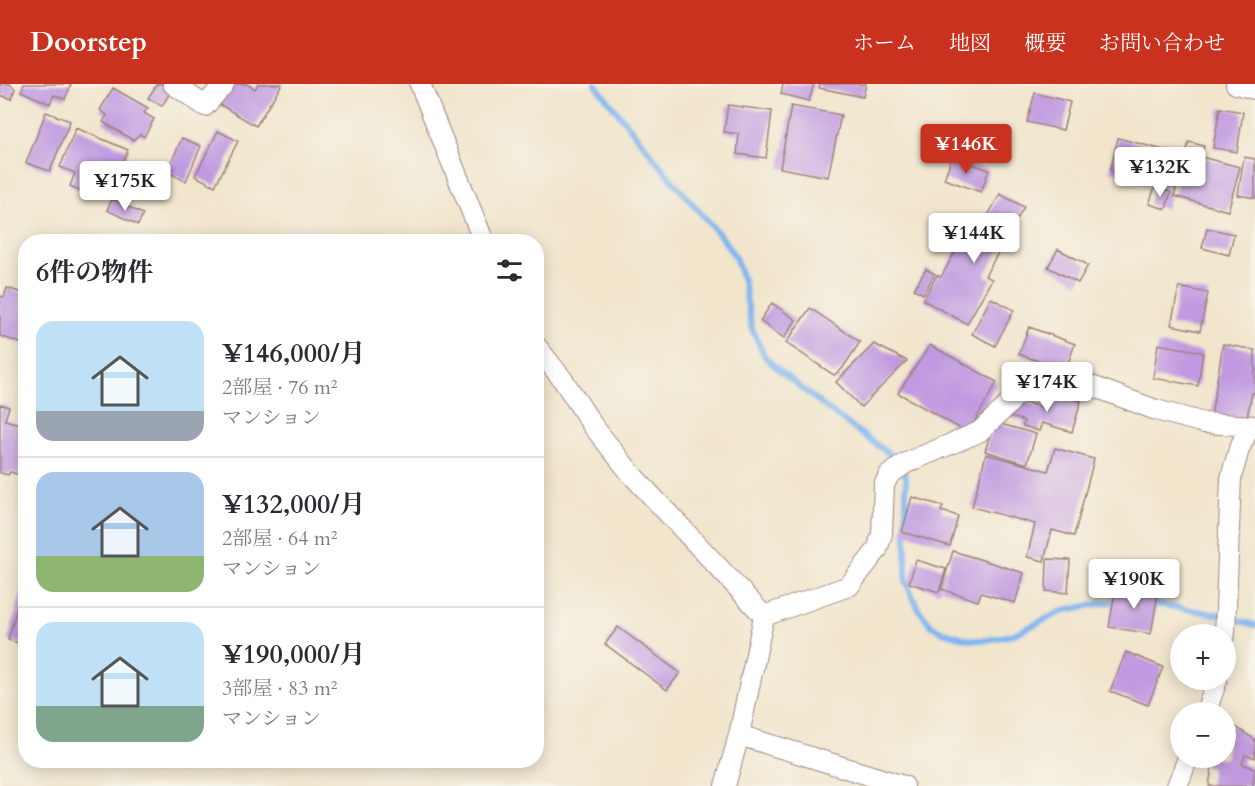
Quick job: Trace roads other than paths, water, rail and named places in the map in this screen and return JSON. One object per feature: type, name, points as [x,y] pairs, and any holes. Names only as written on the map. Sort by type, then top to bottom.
[{"type":"street","points":[[173,84],[205,106],[224,84]]},
{"type":"street","points":[[420,84],[481,234]]},
{"type":"street","points":[[1236,84],[1255,89]]},
{"type":"street","points":[[544,355],[593,426],[633,476],[764,616]]},
{"type":"street","points":[[764,616],[849,586],[877,550],[882,534],[884,485],[889,475],[906,463],[979,432],[1007,406],[1021,389],[1034,381],[1052,379],[1084,383],[1156,410],[1195,420],[1253,426],[1239,449],[1231,478],[1225,624]]},
{"type":"street","points":[[725,786],[739,735],[764,616]]},
{"type":"street","points":[[739,735],[904,786]]},
{"type":"street","points":[[1177,786],[1184,768]]},
{"type":"waterway","points":[[595,84],[723,239],[735,257],[743,280],[752,329],[765,357],[901,465],[906,477],[906,582],[919,610],[932,626],[943,632],[972,640],[987,640],[1012,635],[1065,610],[1121,600]]},
{"type":"waterway","points":[[1149,603],[1216,614],[1255,625]]}]
